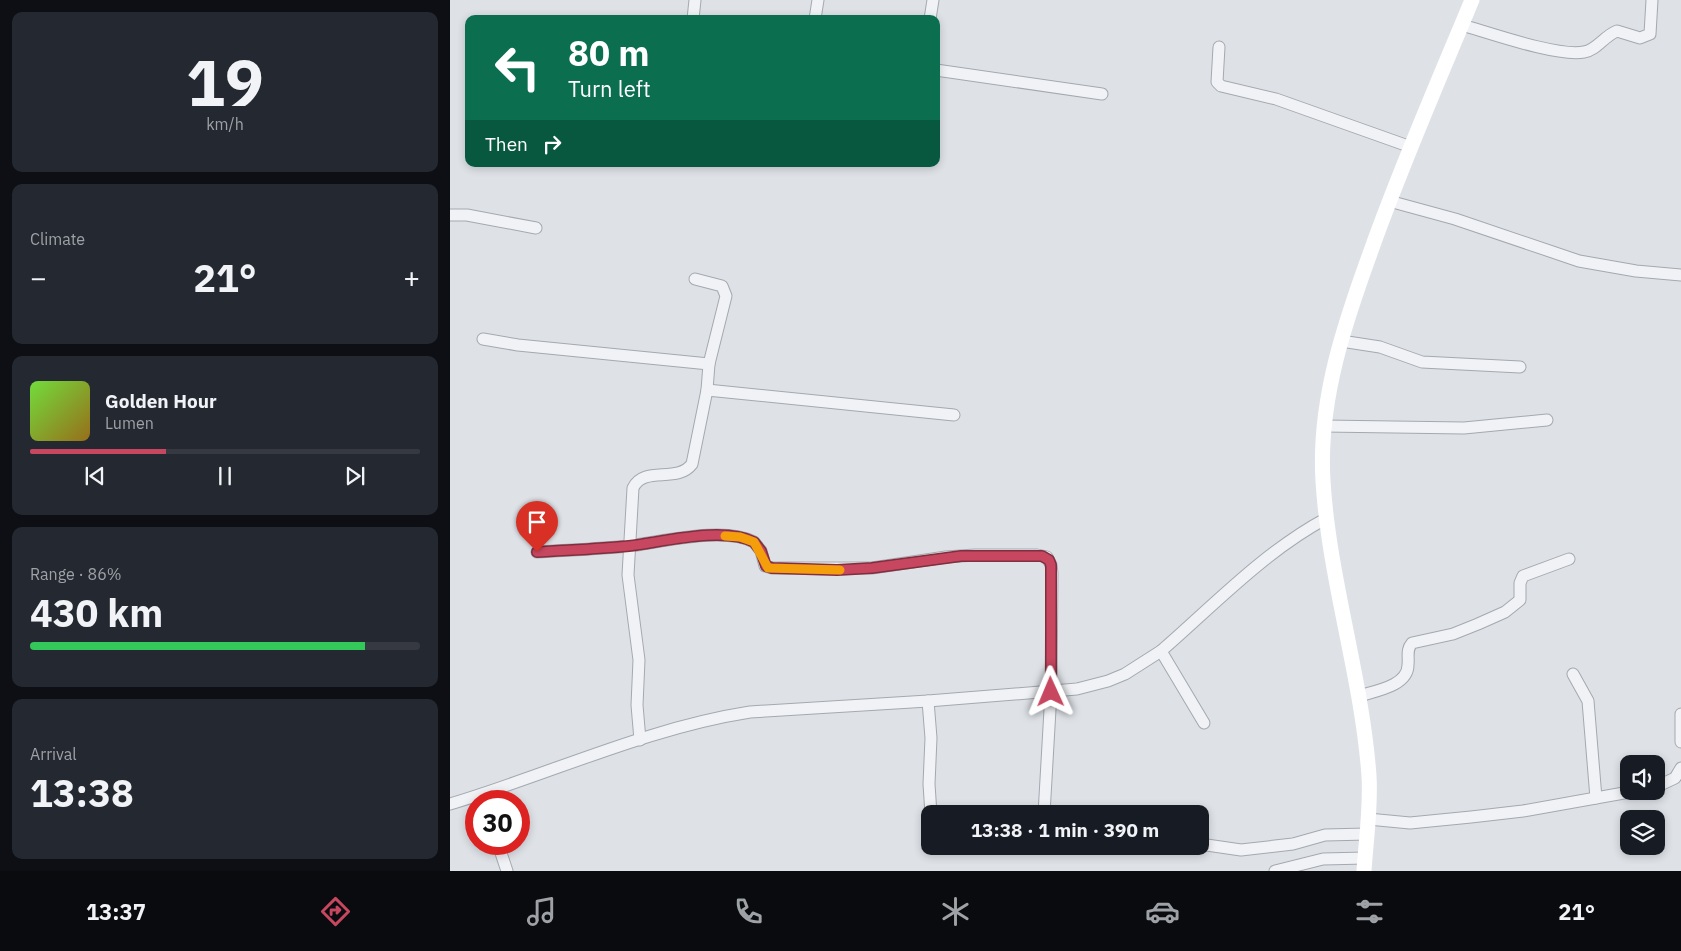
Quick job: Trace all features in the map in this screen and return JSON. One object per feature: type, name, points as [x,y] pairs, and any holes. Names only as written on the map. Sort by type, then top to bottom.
[{"type":"main road","points":[[1364,865],[1369,778],[1359,696],[1327,518],[1323,479],[1324,426],[1341,341],[1350,308],[1389,201],[1472,0]]},
{"type":"street","points":[[693,15],[695,0]]},
{"type":"street","points":[[816,15],[818,0]]},
{"type":"street","points":[[931,15],[933,0]]},
{"type":"street","points":[[1462,25],[1536,46],[1570,52],[1586,52],[1617,31],[1640,38],[1650,34],[1652,0]]},
{"type":"street","points":[[1219,47],[1217,82],[1221,86],[1276,99],[1411,147]]},
{"type":"street","points":[[940,71],[1102,94]]},
{"type":"street","points":[[1389,201],[1455,219],[1579,261],[1626,270],[1681,276]]},
{"type":"street","points":[[450,215],[467,215],[536,228]]},
{"type":"street","points":[[640,740],[637,705],[639,660],[628,575],[633,488],[636,481],[643,476],[676,474],[688,469],[692,464],[707,390],[709,364],[726,296],[725,290],[717,283],[695,279]]},
{"type":"street","points":[[483,339],[518,345],[709,364]]},
{"type":"street","points":[[1341,341],[1380,347],[1422,362],[1520,367]]},
{"type":"street","points":[[707,390],[954,415]]},
{"type":"street","points":[[1324,426],[1464,428],[1547,420]]},
{"type":"street","points":[[503,790],[640,740],[698,722],[750,712],[1051,692],[1108,682],[1143,664],[1161,651],[1298,533],[1327,518]]},
{"type":"street","points":[[537,552],[629,546],[692,537],[740,537],[754,542],[768,568],[872,568],[946,557],[975,555],[1042,556],[1049,560],[1051,565],[1051,692],[1045,805]]},
{"type":"street","points":[[1359,696],[1394,684],[1404,677],[1408,671],[1409,646],[1412,643],[1453,634],[1505,612],[1520,600],[1520,583],[1523,576],[1569,559]]},
{"type":"street","points":[[1161,651],[1204,723]]},
{"type":"street","points":[[1573,674],[1588,701],[1596,798]]},
{"type":"street","points":[[928,701],[931,738],[929,784],[930,805]]},
{"type":"street","points":[[1681,714],[1681,742]]},
{"type":"street","points":[[1665,783],[1675,778],[1681,768]]},
{"type":"street","points":[[1209,845],[1241,850],[1293,844],[1325,834],[1367,827],[1523,811],[1620,794]]},
{"type":"street","points":[[450,804],[465,801]]},
{"type":"street","points":[[502,855],[507,871]]},
{"type":"street","points":[[1275,871],[1323,859],[1364,865]]},
{"type":"slow traffic","points":[[725,536],[740,537],[754,542],[761,551],[768,568],[840,570]]},
{"type":"route","points":[[537,552],[629,546],[692,537],[727,536],[749,539],[754,542],[761,551],[768,568],[837,570],[872,568],[946,557],[975,555],[1042,556],[1049,560],[1052,573],[1050,590],[1051,692]]}]
